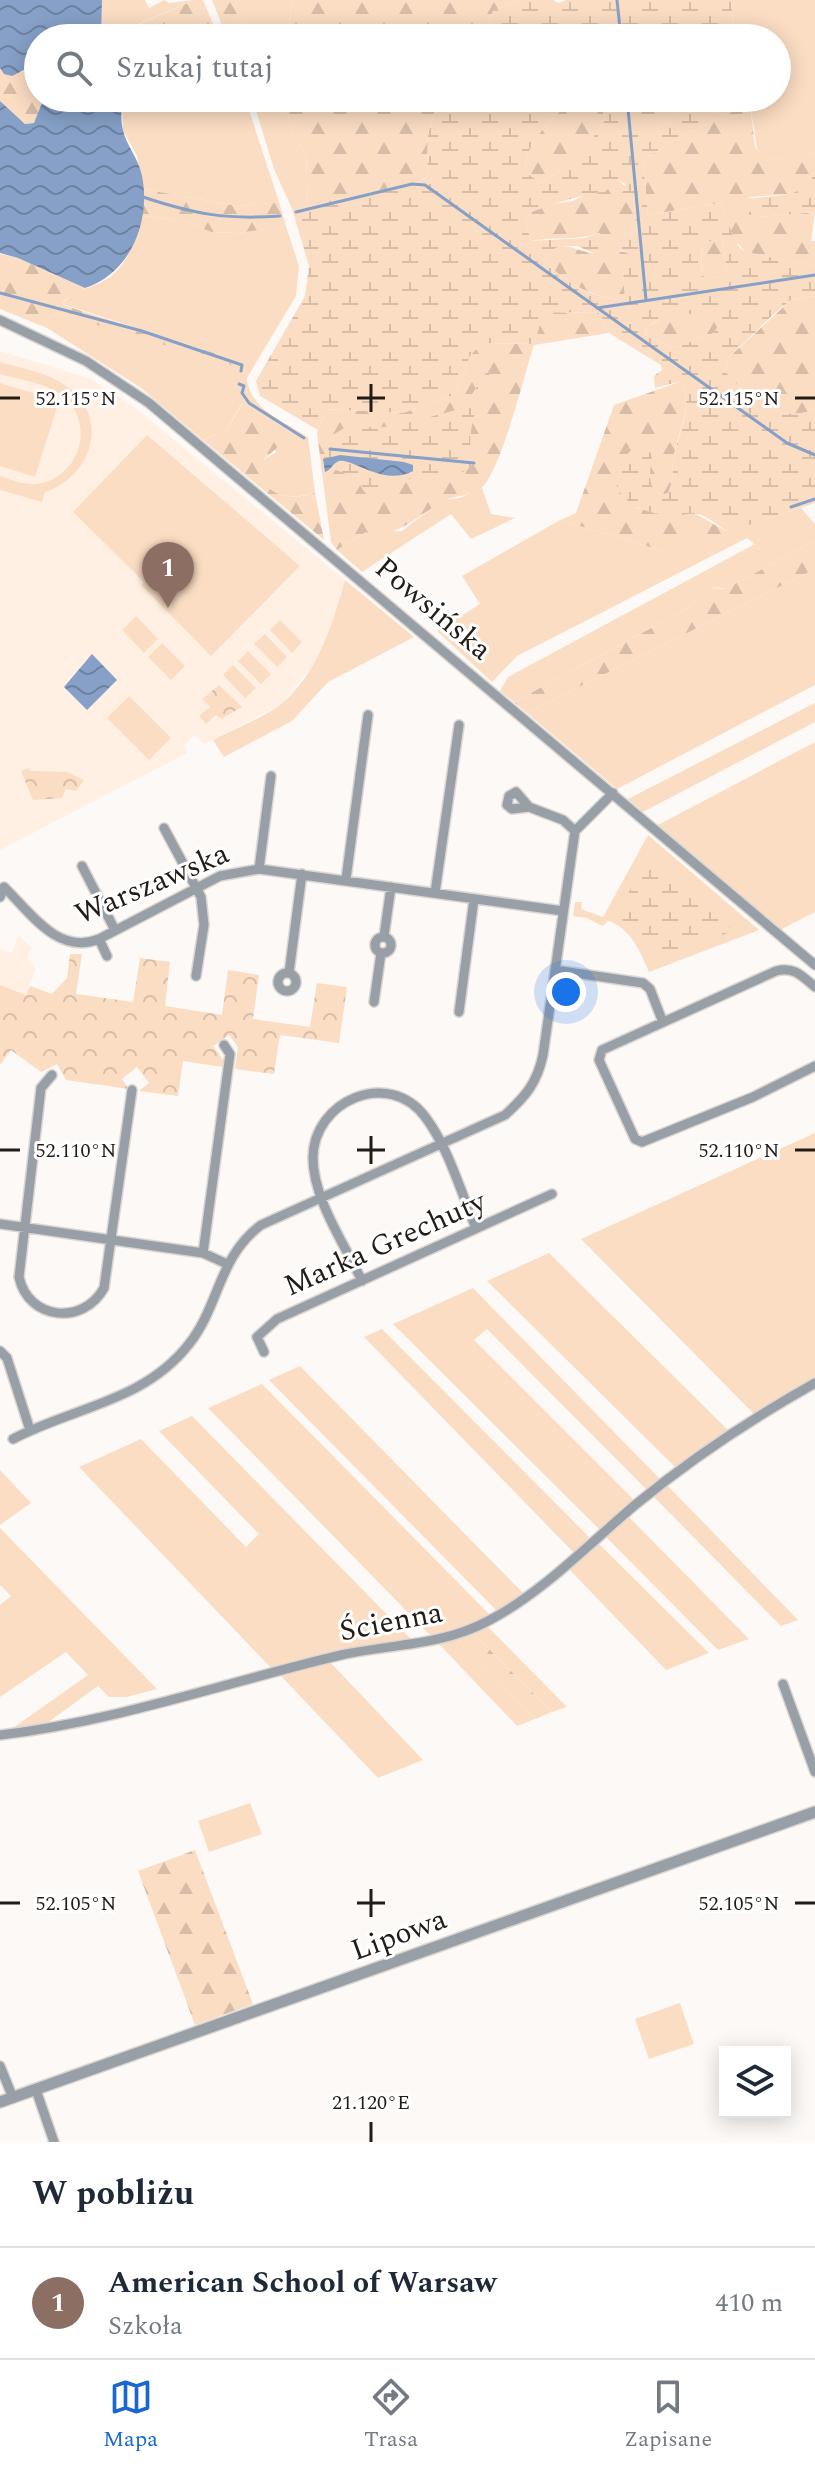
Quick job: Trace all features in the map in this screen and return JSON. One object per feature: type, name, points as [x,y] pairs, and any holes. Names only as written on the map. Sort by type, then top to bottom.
[{"type":"street","name":"Powsińska","points":[[0,320],[68,350],[149,403],[815,965]]},
{"type":"street","points":[[346,879],[368,715]]},
{"type":"street","points":[[435,893],[459,725]]},
{"type":"street","points":[[259,869],[271,776]]},
{"type":"street","points":[[13,1439],[141,1388],[167,1368],[190,1343],[242,1239],[261,1225],[505,1115],[530,1093],[543,1055],[575,831],[613,793]]},
{"type":"street","points":[[529,807],[563,820],[575,831]]},
{"type":"street","points":[[164,828],[201,897],[204,925],[196,976]]},
{"type":"street","points":[[82,866],[115,930]]},
{"type":"street","name":"Warszawska","points":[[0,897],[4,887],[61,940],[81,944],[99,939],[231,872],[259,869],[563,911]]},
{"type":"street","points":[[289,973],[302,874]]},
{"type":"street","points":[[374,1002],[381,953],[375,949],[374,942],[384,936],[391,887]]},
{"type":"street","points":[[459,1012],[474,899]]},
{"type":"street","points":[[99,939],[107,956]]},
{"type":"street","points":[[815,987],[787,968],[662,1020],[602,1050],[599,1060],[638,1142],[753,1097],[815,1066]]},
{"type":"street","points":[[555,970],[643,983],[650,989],[662,1020]]},
{"type":"street","points":[[203,1253],[230,1054],[224,1045]]},
{"type":"street","points":[[52,1075],[41,1088],[19,1277],[22,1291],[32,1304],[57,1313],[73,1314],[98,1300],[104,1288],[132,1090]]},
{"type":"street","points":[[362,1281],[323,1197],[313,1161],[316,1133],[324,1119],[348,1098],[375,1093],[405,1101],[426,1117],[476,1228]]},
{"type":"street","name":"Marka Grechuty","points":[[264,1352],[257,1337],[277,1319],[552,1194]]},
{"type":"street","points":[[0,1224],[203,1253],[227,1264]]},
{"type":"street","points":[[0,1351],[7,1358],[30,1430]]},
{"type":"street","name":"Ścienna","points":[[0,1735],[105,1719],[341,1655],[416,1645],[464,1632],[514,1605],[713,1445],[815,1383]]},
{"type":"street","points":[[783,1684],[815,1772]]},
{"type":"street","name":"Lipowa","points":[[0,2102],[815,1812]]},
{"type":"street","points":[[0,2066],[13,2098]]},
{"type":"street","points":[[36,2090],[54,2142]]},
{"type":"shaded area","points":[[0,351],[89,378],[133,406],[345,580],[328,636],[315,663],[280,705],[204,744],[194,735],[184,746],[187,753],[0,850]]},
{"type":"shaded area","points":[[18,935],[32,948],[27,958],[36,969],[26,995],[0,985],[0,949],[12,953]]},
{"type":"green space","points":[[102,0],[145,0],[149,8],[164,0],[169,3],[194,0],[138,24],[101,24]]},
{"type":"green space","points":[[194,0],[203,0],[213,24],[139,24]]},
{"type":"green space","points":[[212,0],[235,0],[243,24],[221,24]]},
{"type":"green space","points":[[235,0],[292,0],[290,24],[243,24]]},
{"type":"green space","points":[[292,0],[520,0],[493,11],[489,24],[290,24]]},
{"type":"green space","points":[[520,0],[553,0],[558,3],[567,0],[731,0],[734,24],[489,24],[493,11]]},
{"type":"green space","points":[[731,0],[815,0],[815,152],[764,161],[758,154],[751,112],[791,112],[791,24],[734,24]]},
{"type":"green space","points":[[0,68],[4,74],[24,72],[24,112],[39,112],[34,123],[25,124],[0,101]]},
{"type":"green space","points":[[122,112],[250,112],[279,202],[237,206],[143,189],[137,156],[123,130]]},
{"type":"green space","points":[[256,112],[287,112],[294,136],[306,155],[308,206],[292,209],[274,169]]},
{"type":"green space","points":[[287,112],[434,112],[428,135],[427,176],[419,182],[308,206],[306,155],[294,136]]},
{"type":"green space","points":[[434,112],[560,112],[535,140],[526,161],[525,172],[541,183],[577,156],[592,139],[605,120],[603,112],[635,112],[634,135],[665,123],[675,112],[732,112],[676,139],[643,160],[648,215],[720,203],[733,236],[737,237],[738,246],[745,252],[815,266],[815,296],[791,300],[776,312],[727,359],[726,372],[765,407],[789,414],[815,409],[815,503],[728,532],[699,514],[658,514],[627,500],[615,481],[613,469],[635,446],[647,449],[652,455],[650,477],[653,487],[661,495],[668,493],[684,418],[685,390],[682,381],[655,388],[654,376],[662,370],[661,365],[609,333],[599,313],[544,312],[534,344],[481,343],[470,356],[456,394],[403,413],[326,409],[318,430],[260,396],[256,381],[305,296],[309,266],[292,209],[419,182],[427,177],[428,135]],"holes":[[[617,180],[626,184],[621,195],[633,195],[637,231],[610,241],[599,233],[585,238],[531,241],[526,224],[531,212],[580,196],[605,192]],[[722,239],[727,269],[722,276],[709,279],[701,275],[702,243]],[[560,246],[577,246],[602,257],[622,250],[629,254],[623,271],[625,296],[619,300],[609,299],[588,292],[552,268],[545,260],[550,251]],[[690,314],[722,314],[722,323],[712,334],[673,348],[645,335],[646,328],[654,322]]]},
{"type":"green space","points":[[560,112],[603,112],[605,120],[577,156],[541,183],[525,172],[526,161],[535,140]]},
{"type":"green space","points":[[635,112],[675,112],[665,123],[633,136]]},
{"type":"green space","points":[[732,112],[751,112],[755,147],[764,161],[808,153],[814,184],[791,194],[749,197],[751,213],[760,217],[815,212],[811,241],[815,241],[815,266],[745,252],[733,237],[720,203],[648,215],[643,160],[676,139]]},
{"type":"green space","points":[[815,152],[815,212],[760,217],[742,213],[739,200],[791,194],[813,184],[808,153]]},
{"type":"green space","points":[[617,179],[633,194],[637,231],[610,241],[599,233],[531,241],[526,224],[531,212],[552,204],[573,201]]},
{"type":"green space","points":[[143,189],[237,206],[279,202],[286,226],[238,233],[211,232],[185,221],[142,216]]},
{"type":"green space","points":[[142,216],[185,221],[211,232],[238,233],[286,226],[299,266],[296,296],[247,378],[249,389],[261,406],[308,437],[315,493],[286,496],[271,490],[265,483],[259,463],[276,452],[242,403],[227,429],[203,440],[141,388],[47,328],[53,312],[238,361],[63,304],[74,293],[100,283],[117,271],[133,245]]},
{"type":"green space","points":[[722,239],[727,269],[722,276],[709,279],[701,276],[702,243]]},
{"type":"green space","points":[[560,246],[596,254],[620,251],[630,254],[623,271],[625,296],[619,300],[598,295],[560,275],[545,260],[550,251]]},
{"type":"green space","points":[[0,254],[18,258],[85,288],[64,300],[63,305],[239,361],[235,366],[54,312],[47,328],[0,309]]},
{"type":"green space","points":[[815,296],[815,409],[789,414],[765,407],[726,372],[727,359],[791,300]]},
{"type":"green space","points":[[543,312],[599,313],[609,333],[534,345],[504,445],[488,480],[480,489],[444,500],[394,531],[375,537],[366,532],[337,550],[331,542],[317,433],[326,409],[403,413],[456,394],[470,356],[481,343],[534,344]]},
{"type":"green space","points":[[722,313],[722,323],[712,334],[673,348],[645,335],[646,328],[663,319]]},
{"type":"green space","points":[[0,362],[55,379],[83,402],[90,417],[92,432],[83,462],[73,475],[45,492],[42,502],[0,490],[0,476],[37,484],[63,472],[78,450],[81,436],[79,423],[65,398],[43,385],[0,374]]},
{"type":"green space","points":[[487,371],[491,377],[481,396],[471,431],[474,463],[460,473],[415,477],[381,496],[375,496],[365,493],[354,478],[322,464],[331,436],[346,427],[393,427],[463,408]]},
{"type":"green space","points":[[682,381],[686,409],[674,455],[670,488],[668,493],[661,495],[654,491],[650,482],[637,508],[681,515],[694,513],[728,532],[663,551],[560,520],[576,513],[614,405]]},
{"type":"green space","points":[[0,383],[59,401],[35,477],[0,466]]},
{"type":"green space","points":[[243,403],[289,437],[260,463],[265,483],[278,494],[286,496],[315,493],[324,540],[203,440],[227,429]]},
{"type":"green space","points":[[147,435],[300,566],[211,656],[141,585],[144,582],[73,512]]},
{"type":"green space","points":[[482,488],[491,514],[515,518],[471,539],[451,514],[362,572],[337,550],[366,532],[402,531],[443,500],[460,498]]},
{"type":"green space","points":[[801,508],[815,524],[815,541],[725,589],[715,587],[695,596],[694,605],[514,702],[500,691],[508,677],[755,544],[747,538],[517,656],[492,682],[437,631],[480,604],[462,576],[560,520],[663,551]]},
{"type":"green space","points":[[815,541],[815,569],[527,713],[514,702],[694,605],[695,596],[708,588],[725,589]]},
{"type":"green space","points":[[815,569],[815,685],[617,789],[527,713]]},
{"type":"green space","points":[[345,580],[414,637],[328,682],[292,721],[224,757],[213,740],[273,710],[304,679],[322,648]]},
{"type":"green space","points":[[136,616],[158,639],[144,653],[122,630]]},
{"type":"green space","points":[[280,620],[302,642],[292,653],[270,630]]},
{"type":"green space","points":[[265,634],[287,657],[277,667],[254,644]]},
{"type":"green space","points":[[162,643],[185,666],[171,680],[148,657]]},
{"type":"green space","points":[[248,651],[271,674],[261,684],[238,661]]},
{"type":"green space","points":[[233,665],[256,688],[245,698],[223,675]]},
{"type":"green space","points":[[219,685],[242,707],[221,719],[216,715],[206,724],[199,716],[210,707],[202,699]]},
{"type":"green space","points":[[129,696],[171,738],[149,760],[107,718]]},
{"type":"green space","points":[[815,703],[815,722],[643,812],[628,799]]},
{"type":"green space","points":[[815,742],[815,912],[780,930],[658,825]]},
{"type":"green space","points":[[29,768],[31,771],[67,772],[84,780],[76,791],[66,789],[62,798],[33,800],[21,771]]},
{"type":"green space","points":[[648,835],[759,930],[649,972],[634,942],[623,929],[608,921],[602,926],[587,918],[573,916],[575,902],[582,902],[581,909],[603,917]]},
{"type":"green space","points":[[655,860],[731,921],[728,933],[663,956],[653,955],[619,916],[619,911],[642,867]]},
{"type":"green space","points":[[70,954],[82,954],[76,994],[133,1002],[140,958],[170,962],[165,1006],[222,1015],[228,970],[259,975],[253,1019],[310,1027],[317,983],[347,987],[339,1043],[280,1035],[274,1074],[235,1069],[238,1047],[229,1035],[213,1046],[224,1061],[223,1067],[183,1061],[178,1096],[139,1091],[149,1083],[137,1067],[122,1079],[129,1089],[66,1080],[57,1064],[41,1072],[11,1050],[0,1065],[0,985],[26,995],[30,986],[52,994],[67,978]]},
{"type":"green space","points":[[815,1133],[815,1378],[754,1414],[581,1239]]},
{"type":"green space","points":[[549,1253],[728,1430],[677,1469],[487,1281]]},
{"type":"green space","points":[[473,1288],[662,1481],[649,1492],[487,1329],[474,1340],[636,1502],[601,1531],[393,1324]]},
{"type":"green space","points":[[382,1329],[591,1539],[574,1553],[364,1337]]},
{"type":"green space","points":[[300,1366],[524,1594],[498,1612],[269,1380]]},
{"type":"green space","points":[[262,1384],[491,1616],[433,1638],[208,1408]]},
{"type":"green space","points":[[192,1416],[414,1642],[273,1670],[79,1467],[141,1439],[246,1547],[259,1534],[159,1431]]},
{"type":"green space","points":[[0,1470],[31,1503],[0,1525]]},
{"type":"green space","points":[[667,1485],[798,1620],[781,1626],[653,1496]]},
{"type":"green space","points":[[628,1516],[749,1639],[718,1650],[604,1535]]},
{"type":"green space","points":[[0,1528],[157,1689],[126,1697],[109,1697],[98,1686],[43,1726],[10,1730],[88,1675],[66,1652],[0,1697],[0,1605],[11,1596],[0,1585]]},
{"type":"green space","points":[[597,1542],[709,1653],[666,1670],[567,1567]]},
{"type":"green space","points":[[487,1626],[567,1707],[552,1712],[473,1633]]},
{"type":"green space","points":[[473,1633],[552,1712],[535,1719],[457,1638]]},
{"type":"green space","points":[[457,1638],[535,1719],[517,1726],[439,1644]]},
{"type":"green space","points":[[330,1662],[423,1760],[378,1778],[281,1676]]},
{"type":"green space","points":[[250,1803],[262,1834],[209,1852],[198,1821]]},
{"type":"green space","points":[[195,1850],[253,2004],[195,2025],[138,1871]]},
{"type":"green space","points":[[680,2003],[694,2044],[649,2059],[635,2019]]},
{"type":"water","points":[[0,0],[102,0],[101,24],[24,24],[24,70],[12,76],[4,74],[0,68]]},
{"type":"water","points":[[0,101],[25,124],[34,123],[38,112],[121,112],[123,130],[142,176],[143,210],[134,243],[115,270],[85,288],[0,253]]},
{"type":"water","points":[[340,455],[404,462],[413,465],[413,471],[391,476],[339,461],[325,472],[323,459]]},
{"type":"water","points":[[92,654],[117,680],[87,710],[64,687]]},
{"type":"waterway","points":[[617,0],[620,24]]},
{"type":"waterway","points":[[628,112],[646,300]]},
{"type":"waterway","points":[[296,212],[412,184],[425,185],[787,443],[815,455]]},
{"type":"waterway","points":[[143,197],[210,214],[280,216]]},
{"type":"waterway","points":[[597,308],[815,275]]},
{"type":"waterway","points":[[0,293],[142,331],[242,365],[241,371]]},
{"type":"waterway","points":[[239,384],[244,386],[242,393],[249,403],[304,438]]},
{"type":"waterway","points":[[330,449],[474,463]]},
{"type":"waterway","points":[[791,507],[815,499]]},
{"type":"place","name":"American School of Warsaw","points":[[168,608]]}]
